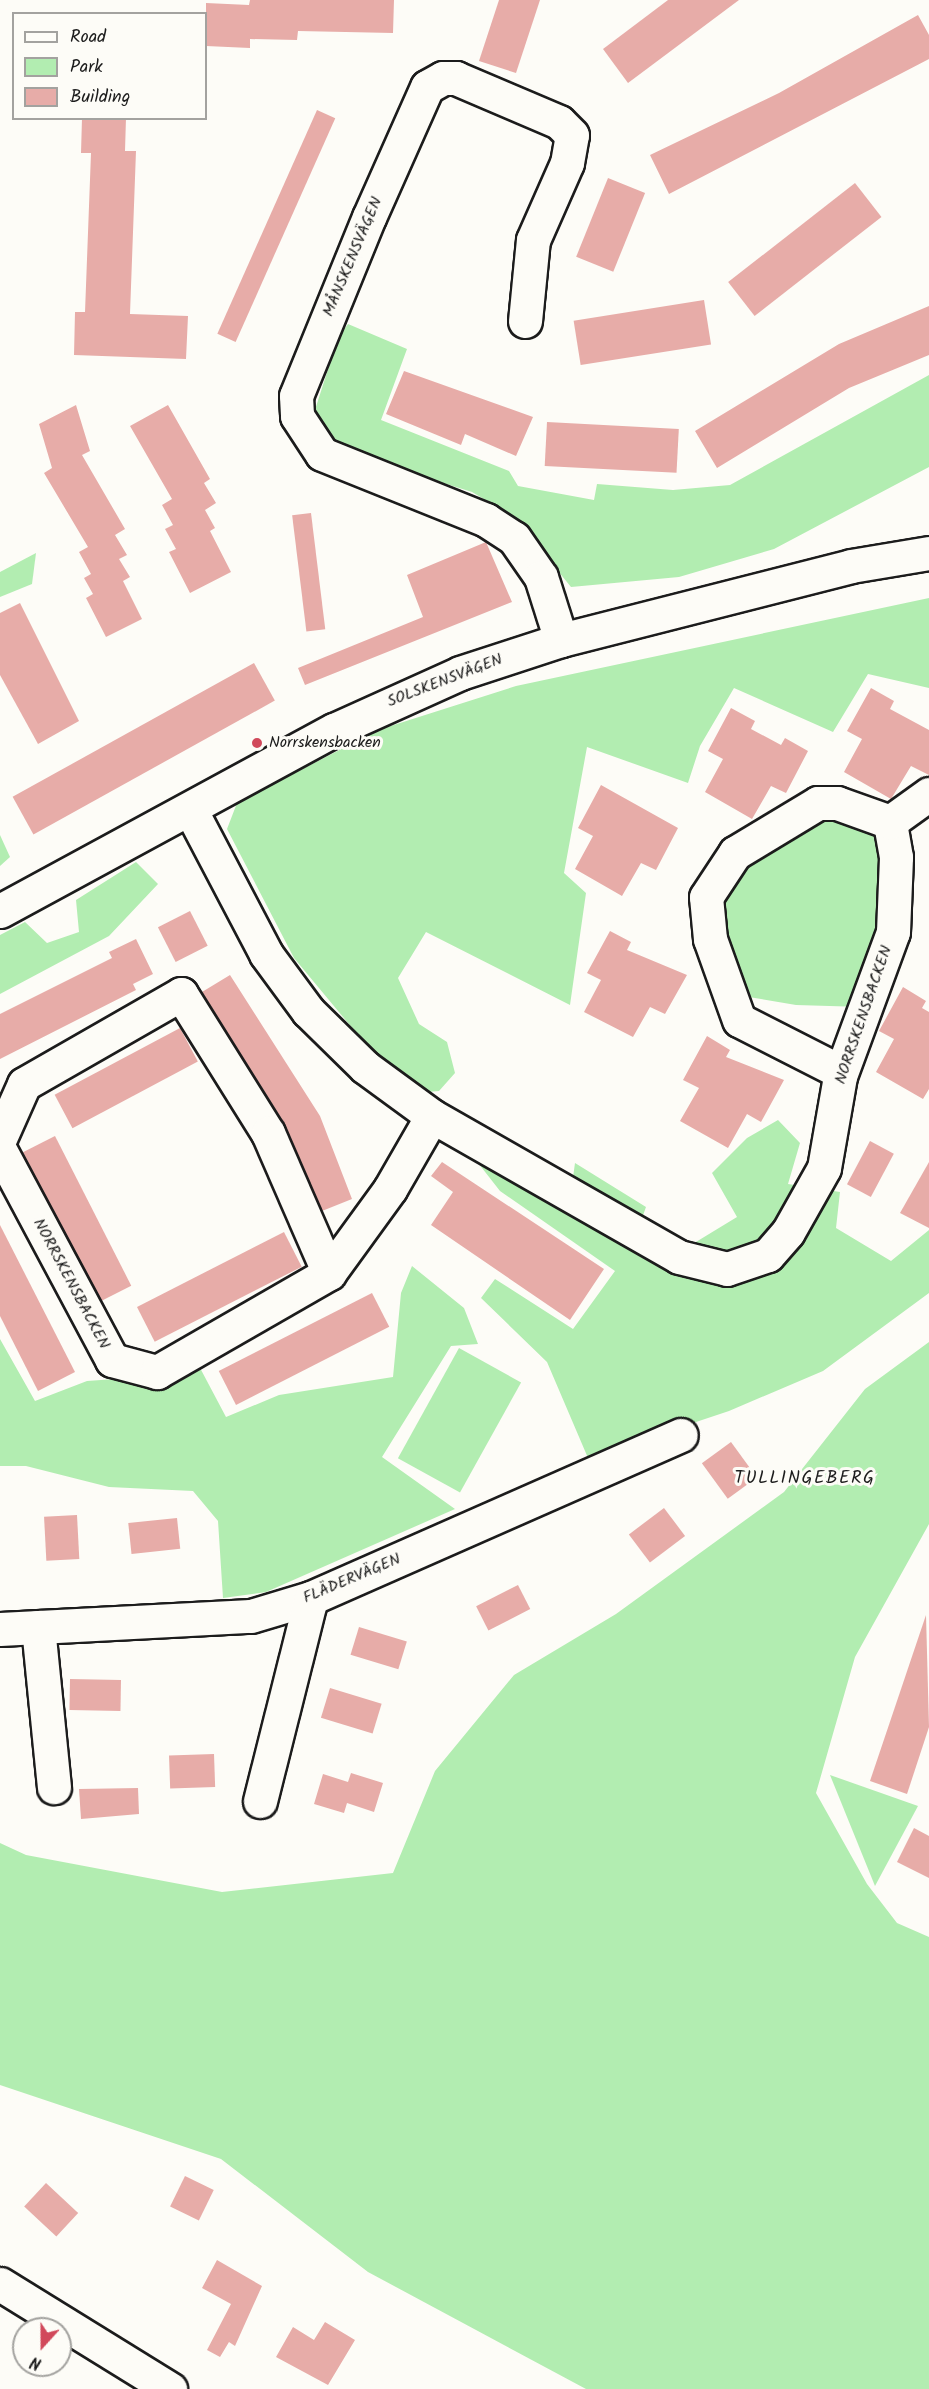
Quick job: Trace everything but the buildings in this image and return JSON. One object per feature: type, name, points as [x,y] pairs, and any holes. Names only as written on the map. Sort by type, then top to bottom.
[{"type":"street","name":"MÅNSKENSVÄGEN","points":[[525,321],[533,240],[567,163],[572,135],[559,122],[456,78],[443,78],[427,87],[378,198],[296,396],[297,416],[322,454],[486,519],[514,538],[541,578],[561,640]]},
{"type":"street","name":"SOLSKENSVÄGEN","points":[[0,911],[394,699],[561,640],[851,566],[929,554]]},
{"type":"street","points":[[841,1072],[739,1020],[710,939],[706,897],[735,853],[818,803],[837,803],[890,822],[929,794]]},
{"type":"street","name":"NORRSKENSBACKEN","points":[[190,809],[266,954],[308,1011],[365,1067],[432,1116],[679,1257],[727,1269],[758,1261],[788,1232],[824,1168],[841,1072],[893,932],[896,857],[890,822]]},
{"type":"street","points":[[0,1138],[24,1084],[181,994],[268,1133],[329,1274]]},
{"type":"street","name":"NORRSKENSBACKEN","points":[[0,1150],[112,1360],[157,1372],[329,1274],[390,1189],[432,1116]]},
{"type":"street","name":"FLÄDERVÄGEN","points":[[0,1629],[207,1621],[311,1598],[681,1435]]},
{"type":"street","points":[[260,1801],[311,1598]]},
{"type":"street","points":[[38,1627],[54,1787]]},
{"type":"street","points":[[0,2284],[170,2389]]},
{"type":"green space","points":[[348,324],[407,349],[381,420],[509,471],[518,486],[594,500],[597,484],[673,490],[730,485],[929,375],[929,467],[774,549],[679,577],[571,587],[514,517],[472,492],[376,462],[331,438],[314,413],[338,338]]},
{"type":"green space","points":[[36,553],[32,584],[0,597],[0,572]]},
{"type":"green space","points":[[929,598],[929,688],[868,674],[833,732],[734,688],[700,746],[688,783],[587,747],[564,873],[586,893],[570,1005],[426,932],[398,978],[419,1024],[447,1042],[455,1073],[439,1091],[427,1092],[368,1047],[294,958],[227,829],[237,803],[378,730],[516,686]]},
{"type":"green space","points":[[818,811],[883,836],[886,937],[863,1007],[796,1005],[737,995],[717,942],[719,885]]},
{"type":"green space","points":[[0,835],[10,857],[0,866]]},
{"type":"green space","points":[[136,862],[158,884],[109,936],[0,994],[0,935],[25,922],[47,943],[79,932],[76,900]]},
{"type":"green space","points":[[778,1120],[800,1143],[788,1184],[840,1192],[836,1228],[891,1261],[929,1230],[929,1293],[823,1371],[729,1411],[588,1458],[547,1362],[481,1298],[495,1279],[573,1329],[615,1271],[500,1191],[464,1145],[568,1213],[575,1163],[646,1207],[632,1246],[663,1262],[737,1217],[712,1173],[747,1138]]},
{"type":"green space","points":[[412,1266],[464,1308],[478,1344],[451,1346],[382,1457],[455,1509],[266,1592],[223,1598],[218,1521],[193,1491],[109,1487],[26,1466],[0,1466],[0,1339],[35,1401],[87,1381],[115,1379],[146,1387],[199,1366],[226,1417],[279,1395],[393,1377],[401,1293]]},
{"type":"green space","points":[[929,1342],[929,1524],[855,1657],[816,1793],[867,1884],[897,1923],[929,1937],[929,2389],[586,2389],[368,2272],[221,2159],[0,2085],[0,1843],[26,1855],[222,1892],[393,1873],[435,1771],[514,1675],[616,1614],[784,1492],[865,1389]]},
{"type":"green space","points":[[459,1348],[521,1382],[460,1493],[398,1458]]},
{"type":"green space","points":[[830,1775],[918,1806],[875,1886]]},
{"type":"place","name":"Norrskensbacken","points":[[257,743]]},
{"type":"district","name":"TULLINGEBERG","points":[[805,1479]]}]
